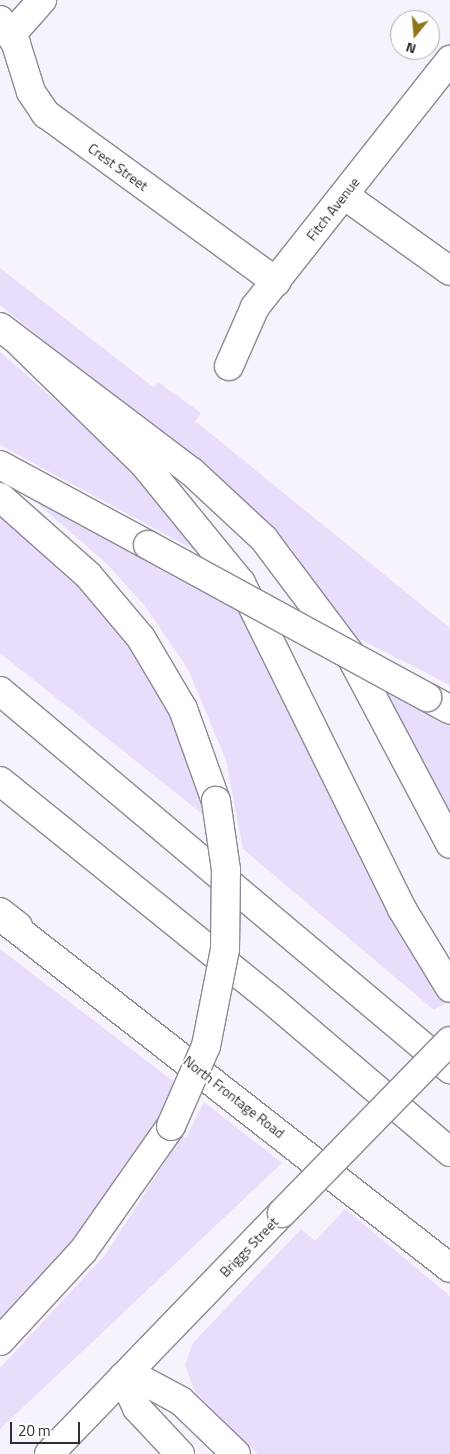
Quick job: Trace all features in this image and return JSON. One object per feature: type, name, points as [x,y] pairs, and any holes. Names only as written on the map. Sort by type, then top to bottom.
[{"type":"main road","points":[[5,27],[42,0]]},
{"type":"main road","name":"Crest Street","points":[[5,27],[31,92],[46,114],[276,282]]},
{"type":"main road","name":"Fitch Avenue","points":[[229,366],[244,327],[276,282],[450,60]]},
{"type":"main road","points":[[344,194],[450,271]]},
{"type":"main road","points":[[10,335],[192,472],[264,539],[348,651],[450,844]]},
{"type":"main road","points":[[10,335],[144,464],[235,575],[402,909],[450,988]]},
{"type":"main road","points":[[0,465],[438,703]]},
{"type":"main road","points":[[0,497],[88,575],[141,638],[183,709],[216,801],[226,870],[225,949],[206,1046],[171,1126],[83,1251],[0,1341]]},
{"type":"main road","points":[[0,691],[450,1069]]},
{"type":"main road","points":[[0,781],[275,1003],[450,1152]]},
{"type":"main road","name":"North Frontage Road","points":[[6,918],[450,1268]]},
{"type":"main road","name":"Briggs Street","points":[[49,1454],[450,1041]]},
{"type":"main road","points":[[123,1377],[137,1408],[180,1454]]},
{"type":"main road","points":[[123,1377],[142,1380],[181,1401],[236,1454]]},
{"type":"shaded area","points":[[0,268],[153,387],[158,382],[201,413],[195,421],[450,628],[450,685],[348,633],[291,548],[234,495],[0,305]]},
{"type":"shaded area","points":[[0,352],[138,473],[211,559],[0,445]]},
{"type":"shaded area","points":[[38,498],[250,614],[446,1003],[434,1010],[243,849],[226,760],[188,669],[145,606],[107,564],[35,501]]},
{"type":"shaded area","points":[[0,515],[68,574],[120,630],[168,701],[205,816],[0,653]]},
{"type":"shaded area","points":[[384,687],[450,719],[450,816]]},
{"type":"shaded area","points":[[0,949],[178,1085],[162,1118],[92,1221],[0,1323]]},
{"type":"shaded area","points":[[204,1102],[282,1163],[0,1429],[0,1368],[106,1254],[182,1135],[186,1138]]},
{"type":"shaded area","points":[[345,1209],[450,1296],[450,1454],[258,1454],[195,1392],[185,1365],[193,1343],[301,1229],[315,1241]]}]
